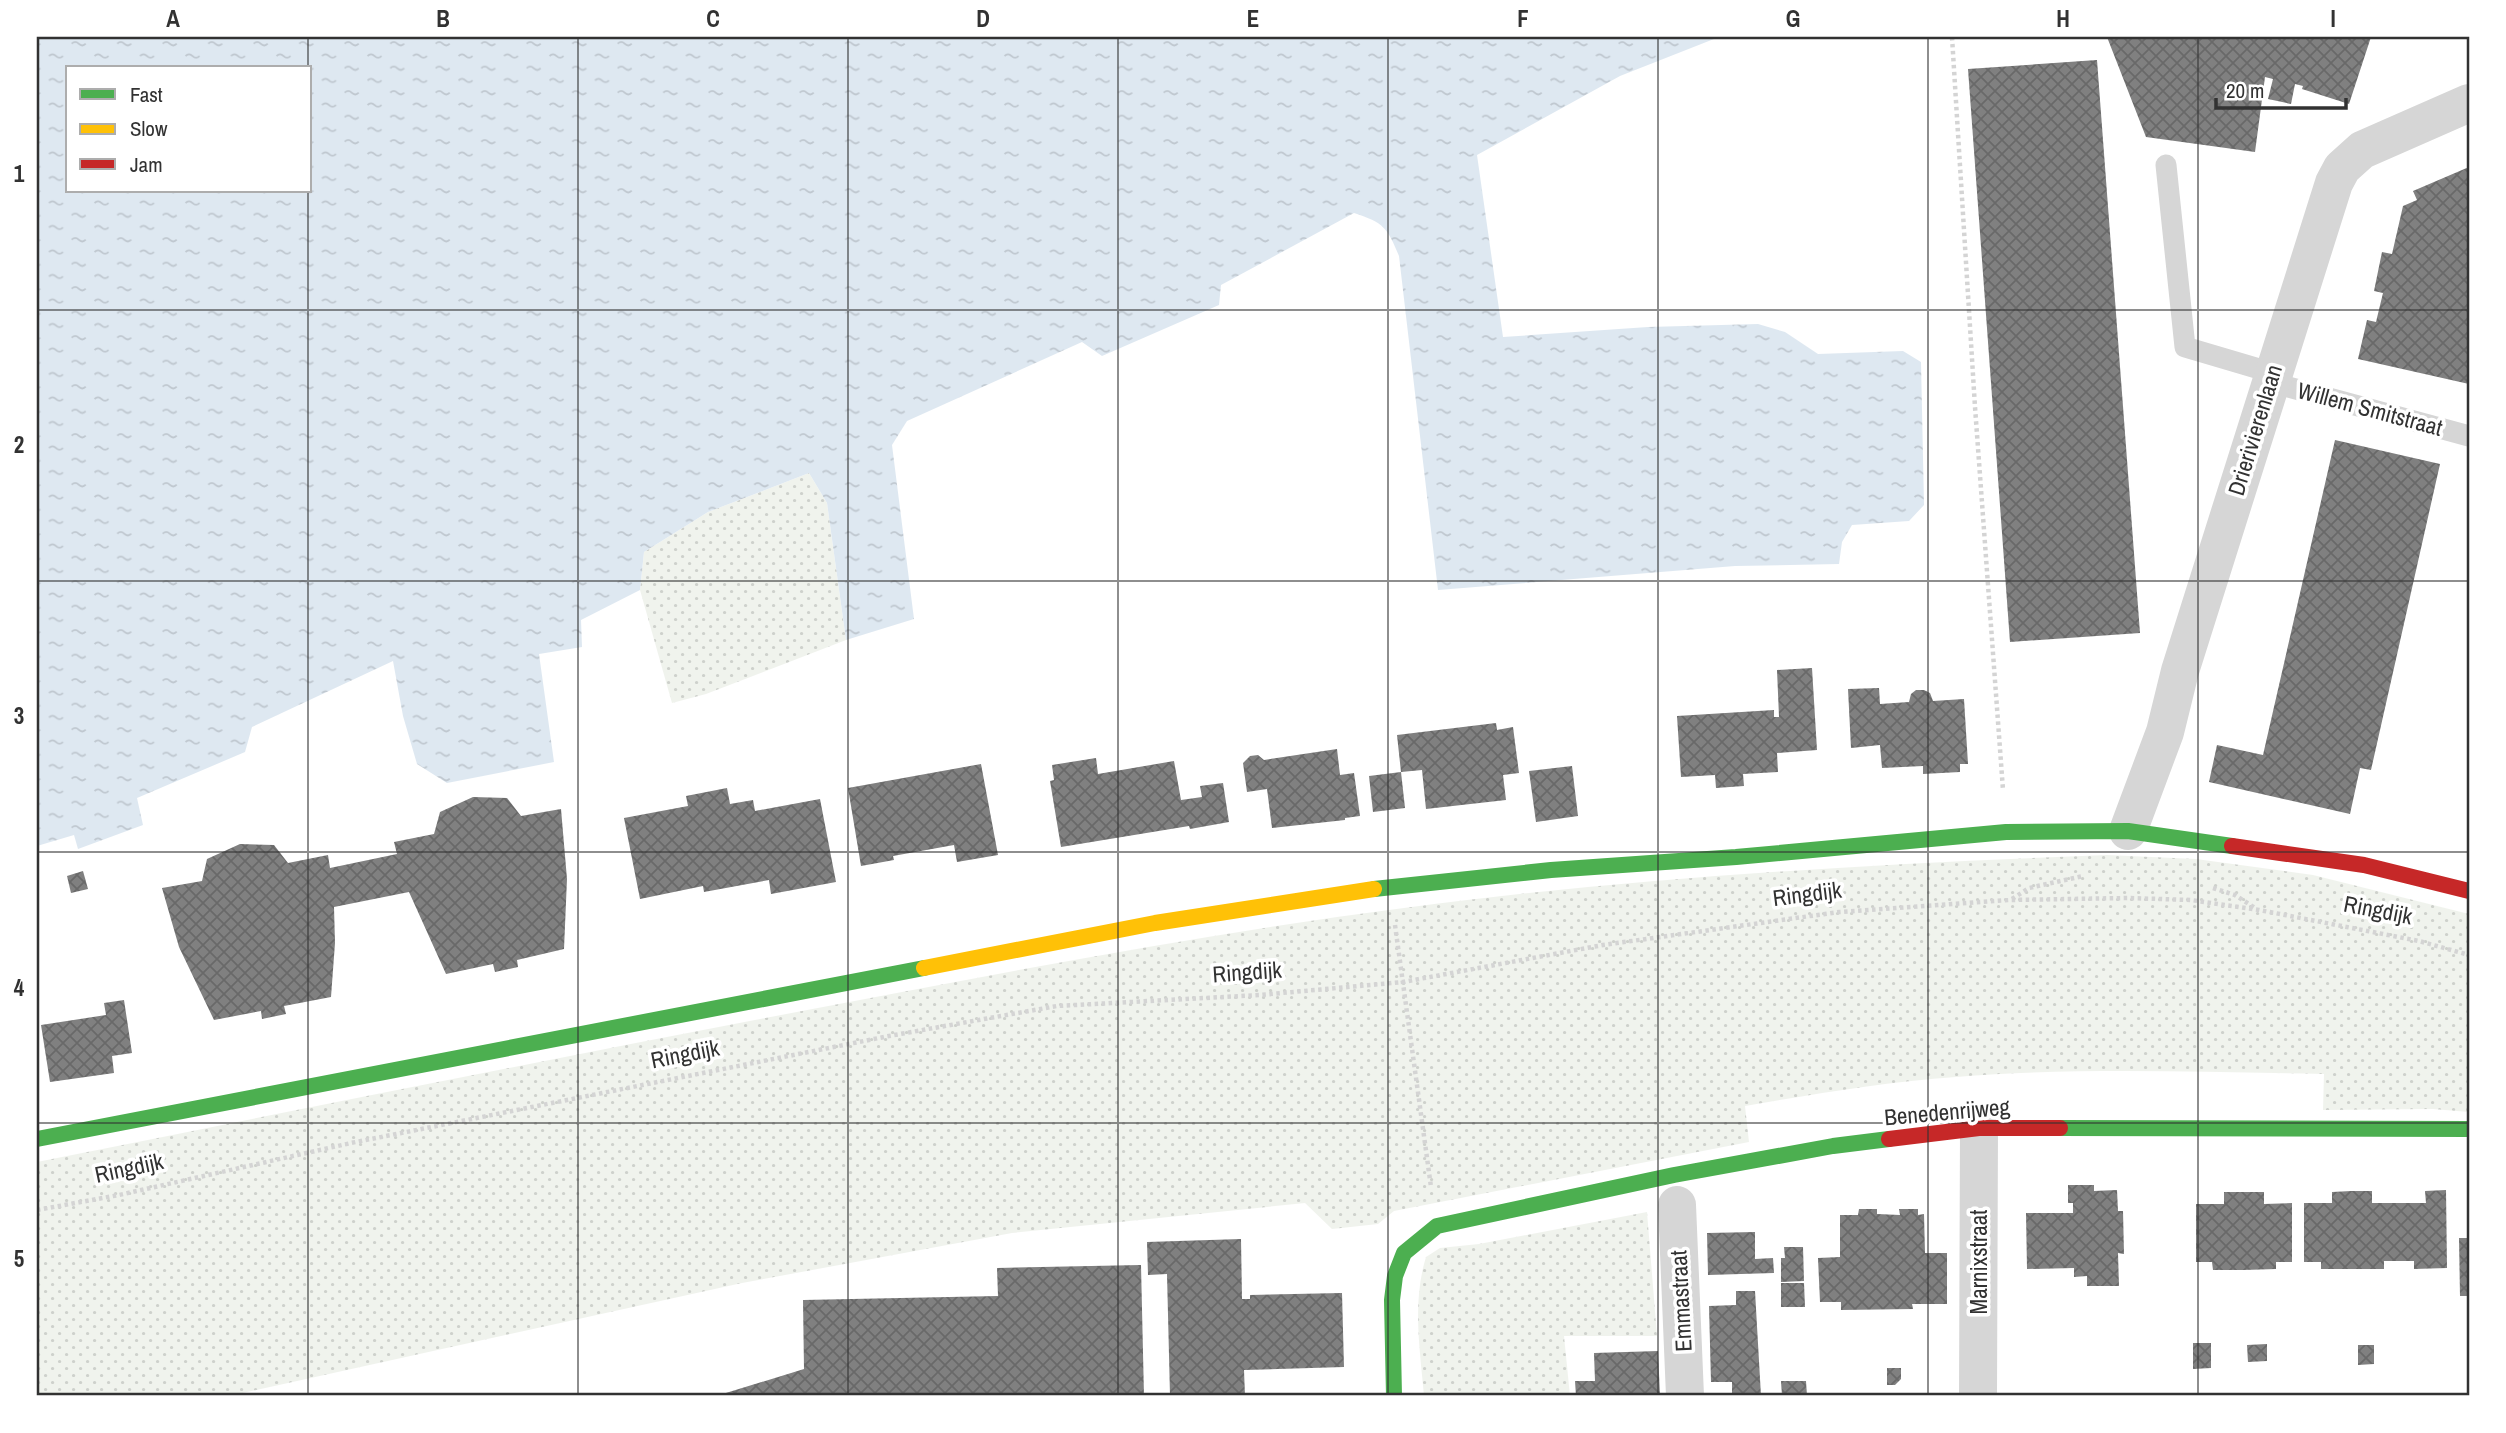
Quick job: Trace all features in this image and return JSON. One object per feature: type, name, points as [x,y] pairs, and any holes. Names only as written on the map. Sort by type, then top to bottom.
[{"type":"street","name":"Drierivierenlaan","points":[[2128,831],[2165,732],[2180,671],[2334,183],[2342,168],[2362,150],[2469,103]]},
{"type":"street","name":"Ringdijk","points":[[37,1139],[822,985],[1168,921],[1418,883],[2006,832],[2128,831],[2364,865],[2469,891]]},
{"type":"street","name":"Benedenrijweg","points":[[1437,1226],[1674,1175],[1833,1146],[1979,1128],[2469,1129]]},
{"type":"street","name":"Marnixstraat","points":[[1978,1396],[1979,1128]]},
{"type":"street","name":"Emmastraat","points":[[1677,1205],[1685,1396]]},
{"type":"street","points":[[1394,1396],[1392,1300],[1395,1276],[1404,1252],[1437,1226]]},
{"type":"lane","name":"Willem Smitstraat","points":[[2166,165],[2185,347],[2272,378],[2469,436]]},
{"type":"path","points":[[1952,37],[1975,407],[2006,832]]},
{"type":"path","name":"Ringdijk","points":[[37,1210],[119,1195],[351,1143],[889,1036],[1057,1006],[1260,995],[1403,982],[1603,945],[1839,912],[2010,900],[2191,900],[2259,910],[2419,941],[2469,955]]},
{"type":"path","points":[[1396,934],[1437,1226]]},
{"type":"shaded area","points":[[809,473],[827,503],[846,640],[706,694],[672,703],[640,590],[644,552],[708,512]]},
{"type":"shaded area","points":[[2107,855],[2196,859],[2313,875],[2469,914],[2469,1112],[2433,1109],[2323,1110],[2324,1074],[2094,1071],[2002,1074],[1903,1082],[1745,1106],[1749,1142],[1394,1211],[1378,1224],[1332,1229],[1305,1203],[1012,1233],[742,1283],[229,1396],[37,1396],[37,1162],[952,983],[1328,918],[1491,897],[1667,880]]},
{"type":"shaded area","points":[[1647,1212],[1657,1336],[1564,1336],[1570,1396],[1424,1396],[1418,1309],[1426,1257],[1440,1248],[1479,1244]]},
{"type":"water","points":[[37,37],[1719,37],[1620,76],[1477,155],[1503,337],[1648,327],[1758,324],[1785,332],[1818,354],[1903,351],[1921,362],[1924,505],[1909,521],[1852,525],[1842,542],[1839,564],[1735,566],[1438,590],[1399,256],[1383,227],[1354,213],[1221,285],[1219,305],[1102,356],[1082,342],[907,421],[892,445],[914,619],[846,640],[827,503],[809,473],[708,512],[644,552],[640,590],[581,620],[582,647],[539,654],[554,762],[447,783],[417,764],[403,716],[393,661],[252,727],[245,752],[137,798],[143,825],[78,849],[74,835],[37,846]]},
{"type":"building","points":[[2107,37],[2371,37],[2349,104],[2302,89],[2303,86],[2295,84],[2291,104],[2268,99],[2273,79],[2265,77],[2255,152],[2146,137]]},
{"type":"building","points":[[2097,60],[2140,633],[2010,642],[1968,69]]},
{"type":"building","points":[[2469,167],[2469,384],[2358,359],[2367,320],[2376,322],[2383,293],[2374,291],[2382,252],[2392,254],[2403,206],[2417,200],[2413,191]]},
{"type":"building","points":[[2335,440],[2440,464],[2371,770],[2360,768],[2350,814],[2209,782],[2217,745],[2263,755]]},
{"type":"building","points":[[1812,668],[1817,750],[1777,753],[1778,772],[1743,774],[1744,786],[1716,788],[1715,775],[1681,777],[1677,716],[1774,710],[1774,717],[1779,717],[1777,670]]},
{"type":"building","points":[[1879,688],[1880,704],[1909,702],[1911,694],[1916,690],[1930,693],[1933,701],[1964,699],[1968,764],[1960,764],[1960,772],[1923,774],[1923,766],[1882,768],[1880,745],[1851,748],[1848,689]]},
{"type":"building","points":[[1496,723],[1497,730],[1513,727],[1519,773],[1503,775],[1506,800],[1426,809],[1422,770],[1401,772],[1397,735]]},
{"type":"building","points":[[1337,749],[1340,775],[1354,773],[1360,816],[1272,828],[1267,789],[1247,792],[1243,763],[1250,756],[1258,755],[1264,760]]},
{"type":"building","points":[[1096,758],[1098,774],[1174,761],[1181,800],[1202,797],[1200,786],[1223,783],[1229,822],[1061,847],[1050,781],[1054,780],[1052,765]]},
{"type":"building","points":[[981,764],[998,855],[957,862],[954,845],[893,856],[894,860],[861,866],[848,788]]},
{"type":"building","points":[[1572,766],[1578,816],[1536,822],[1529,771]]},
{"type":"building","points":[[1401,772],[1405,808],[1373,812],[1369,776]]},
{"type":"building","points":[[727,788],[730,804],[753,800],[755,811],[820,799],[836,882],[771,894],[769,880],[704,892],[703,886],[640,899],[624,818],[688,806],[686,796]]},
{"type":"building","points":[[473,797],[507,798],[521,816],[561,809],[567,879],[564,949],[517,960],[518,967],[495,972],[493,964],[446,974],[409,892],[334,907],[335,943],[331,997],[284,1006],[286,1014],[262,1019],[261,1011],[214,1020],[179,947],[162,888],[202,881],[207,859],[240,844],[274,845],[288,863],[328,855],[330,868],[397,854],[394,842],[434,834],[440,812]]},
{"type":"building","points":[[83,871],[88,889],[71,893],[67,876]]},
{"type":"building","points":[[124,1000],[132,1053],[112,1056],[114,1073],[50,1082],[41,1025],[106,1015],[104,1003]]},
{"type":"building","points":[[2068,1185],[2094,1185],[2094,1191],[2117,1190],[2118,1211],[2123,1211],[2124,1254],[2118,1253],[2119,1286],[2087,1286],[2087,1276],[2074,1277],[2074,1268],[2027,1269],[2026,1213],[2073,1213],[2073,1203],[2068,1203]]},
{"type":"building","points":[[2446,1190],[2447,1268],[2414,1269],[2414,1261],[2384,1261],[2384,1269],[2321,1269],[2321,1262],[2304,1262],[2304,1203],[2332,1203],[2332,1192],[2372,1191],[2372,1203],[2426,1203],[2425,1191]]},
{"type":"building","points":[[2224,1192],[2264,1192],[2264,1204],[2292,1203],[2292,1262],[2276,1262],[2276,1269],[2213,1270],[2212,1262],[2196,1262],[2196,1204],[2224,1204]]},
{"type":"building","points":[[1859,1209],[1877,1209],[1877,1214],[1900,1215],[1899,1209],[1918,1209],[1918,1215],[1924,1214],[1925,1253],[1947,1253],[1947,1304],[1912,1304],[1913,1309],[1841,1310],[1841,1302],[1820,1302],[1818,1258],[1840,1257],[1840,1215],[1858,1215]]},
{"type":"building","points":[[1755,1232],[1755,1259],[1773,1258],[1774,1273],[1708,1275],[1707,1233]]},
{"type":"building","points":[[2459,1238],[2469,1238],[2469,1296],[2460,1296]]},
{"type":"building","points":[[1241,1239],[1242,1299],[1250,1299],[1250,1295],[1342,1293],[1344,1367],[1244,1370],[1245,1396],[1170,1396],[1167,1274],[1148,1275],[1147,1242]]},
{"type":"building","points":[[1784,1247],[1803,1247],[1804,1281],[1781,1282]]},
{"type":"building","points":[[1141,1265],[1144,1396],[716,1396],[804,1369],[803,1300],[998,1296],[997,1268]]},
{"type":"building","points":[[1781,1283],[1804,1283],[1805,1307],[1781,1307]]},
{"type":"building","points":[[1736,1291],[1755,1291],[1761,1396],[1732,1396],[1732,1382],[1711,1382],[1709,1306],[1736,1305]]},
{"type":"building","points":[[2193,1343],[2211,1343],[2211,1368],[2193,1369]]},
{"type":"building","points":[[2267,1344],[2267,1361],[2248,1362],[2247,1345]]},
{"type":"building","points":[[2358,1345],[2374,1345],[2374,1364],[2358,1365]]},
{"type":"building","points":[[1658,1351],[1660,1396],[1576,1396],[1575,1381],[1595,1381],[1594,1353]]},
{"type":"building","points":[[1887,1368],[1901,1368],[1901,1379],[1895,1385],[1887,1385]]},
{"type":"building","points":[[1781,1381],[1806,1381],[1807,1396],[1782,1396]]},
{"type":"traffic: fast","points":[[1374,889],[1551,870],[1736,857],[2006,832],[2128,831],[2232,846]]},
{"type":"traffic: fast","points":[[37,1139],[924,968]]},
{"type":"traffic: fast","points":[[2060,1128],[2469,1129]]},
{"type":"traffic: fast","points":[[1394,1396],[1392,1300],[1395,1276],[1404,1253],[1437,1226],[1674,1175],[1833,1146],[1889,1139]]},
{"type":"traffic: slow","points":[[924,968],[1155,923],[1374,889]]},
{"type":"traffic: jam","points":[[2232,846],[2364,865],[2469,891]]},
{"type":"traffic: jam","points":[[1889,1139],[1979,1128],[2060,1128]]}]
